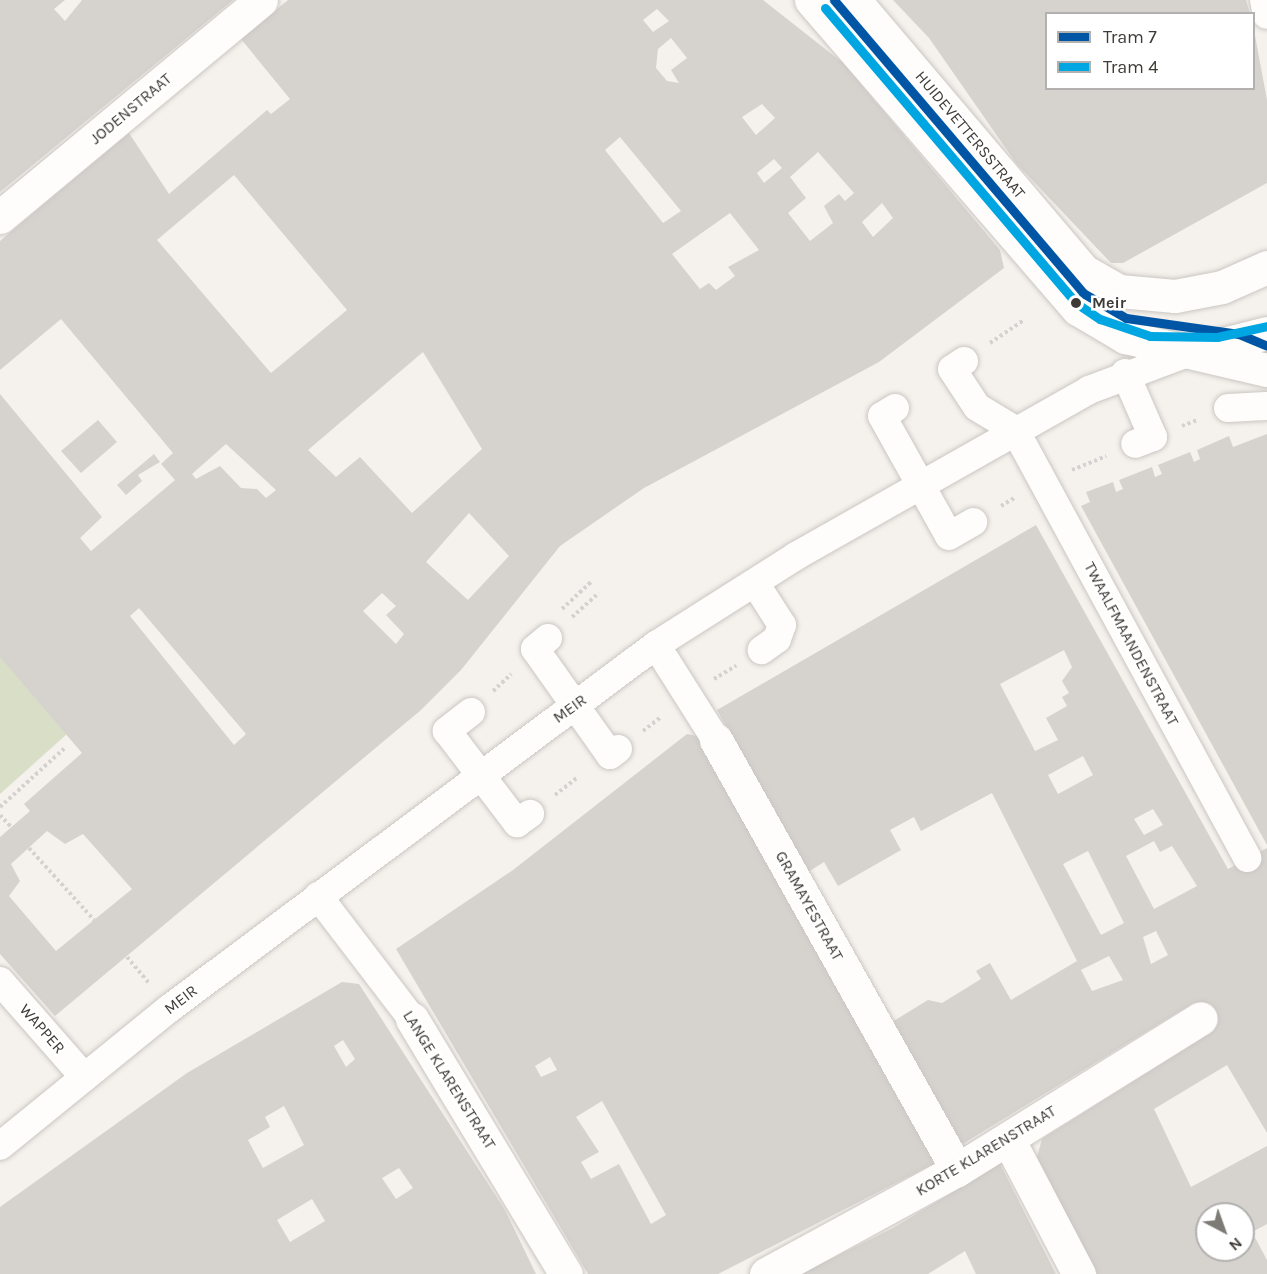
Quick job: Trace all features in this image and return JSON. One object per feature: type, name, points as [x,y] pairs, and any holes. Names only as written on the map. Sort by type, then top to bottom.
[{"type":"street","name":"JODENSTRAAT","points":[[0,217],[261,0]]},
{"type":"street","name":"HUIDEVETTERSSTRAAT","points":[[811,0],[1052,283],[1100,325],[1190,352]]},
{"type":"street","name":"HUIDEVETTERSSTRAAT","points":[[854,0],[1084,271],[1119,291],[1142,296],[1222,287]]},
{"type":"street","points":[[1264,0],[1267,15]]},
{"type":"street","points":[[1222,287],[1267,267]]},
{"type":"street","points":[[1222,287],[1267,295]]},
{"type":"street","name":"MEIR","points":[[0,1146],[84,1077],[318,896],[656,645],[917,486],[1015,430],[1125,373],[1190,352],[1267,333]]},
{"type":"street","points":[[1190,352],[1267,370]]},
{"type":"street","points":[[964,361],[952,369],[977,407],[1015,430]]},
{"type":"street","points":[[1125,373],[1153,437],[1135,444]]},
{"type":"street","points":[[1228,408],[1267,406]]},
{"type":"street","points":[[894,408],[882,416],[917,486],[948,536],[973,522]]},
{"type":"street","name":"TWAALFMAANDENSTRAAT","points":[[1015,430],[1247,858]]},
{"type":"street","points":[[755,583],[782,625],[777,639],[762,650]]},
{"type":"street","points":[[556,625],[535,649],[610,755],[618,749]]},
{"type":"street","name":"GRAMAYESTRAAT","points":[[656,645],[716,740],[957,1170]]},
{"type":"street","points":[[471,712],[447,731],[517,823],[530,814]]},
{"type":"street","name":"LANGE KLARENSTRAAT","points":[[318,896],[412,1019],[566,1274]]},
{"type":"street","name":"WAPPER","points":[[0,981],[84,1077]]},
{"type":"street","name":"KORTE KLARENSTRAAT","points":[[766,1274],[957,1170],[1201,1018]]},
{"type":"street","points":[[1008,1139],[1079,1274]]},
{"type":"path","points":[[964,361],[1024,320]]},
{"type":"path","points":[[556,625],[592,581]]},
{"type":"path","points":[[556,625],[599,593]]},
{"type":"path","points":[[0,807],[66,747]]},
{"type":"path","points":[[0,815],[11,828]]},
{"type":"path","points":[[29,848],[94,920]]},
{"type":"green space","points":[[3,655],[67,734],[0,794],[0,657]]},
{"type":"building","points":[[0,0],[65,0],[54,9],[65,21],[82,0],[233,0],[0,192]]},
{"type":"building","points":[[288,0],[763,0],[843,63],[1000,250],[1004,268],[879,362],[644,488],[560,546],[461,670],[421,710],[55,1016],[0,954],[0,837],[30,811],[24,804],[82,753],[0,657],[0,394],[102,517],[80,538],[91,551],[175,480],[161,464],[173,453],[61,319],[0,370],[0,241],[129,133],[169,194],[267,110],[271,114],[290,99],[241,39]],"holes":[[[657,9],[669,21],[653,32],[643,20]],[[671,38],[687,58],[671,70],[679,83],[667,81],[656,68],[658,49]],[[762,104],[775,118],[756,135],[742,117]],[[620,137],[681,211],[663,223],[605,150]],[[818,152],[854,193],[845,201],[839,194],[824,206],[833,223],[810,241],[788,213],[806,198],[790,177]],[[774,159],[782,168],[764,183],[757,173]],[[234,175],[347,310],[271,373],[157,240]],[[882,203],[893,218],[873,237],[862,222]],[[730,213],[759,250],[728,267],[735,276],[716,290],[709,283],[700,289],[672,254]],[[423,352],[482,449],[412,513],[360,457],[336,477],[308,450]],[[226,444],[276,490],[266,498],[257,489],[241,488],[220,466],[196,479],[192,474]],[[469,513],[509,556],[468,600],[426,562]],[[382,593],[396,606],[386,615],[404,634],[396,644],[363,611]],[[139,608],[246,734],[234,745],[130,616]],[[47,831],[65,844],[83,834],[132,889],[56,951],[9,896],[20,881],[11,864]]]},
{"type":"building","points":[[893,0],[1246,0],[1249,12],[1045,12],[1045,90],[1255,90],[1255,35],[1267,100],[1267,183],[1123,263],[1111,263],[1016,163],[929,38]]},
{"type":"building","points":[[98,420],[117,442],[81,473],[61,451]]},
{"type":"building","points":[[1267,434],[1267,845],[1081,506],[1090,502],[1086,492],[1113,482],[1116,492],[1123,489],[1119,480],[1152,467],[1155,477],[1162,474],[1158,465],[1190,452],[1194,462],[1200,459],[1197,450],[1229,436],[1233,447]]},
{"type":"building","points":[[154,454],[160,462],[138,475],[142,481],[126,495],[117,485]]},
{"type":"building","points":[[1036,525],[1228,869],[1267,848],[1267,1133],[1227,1065],[1154,1109],[1191,1187],[1267,1146],[1267,1224],[1255,1230],[1255,1202],[1195,1202],[1195,1262],[1255,1262],[1255,1238],[1267,1260],[1267,1274],[1097,1274],[1037,1157],[1042,1139],[1209,1034],[1193,1003],[961,1145],[892,1022],[928,1000],[942,1003],[981,979],[976,971],[990,963],[1011,1000],[1077,961],[992,793],[921,831],[914,817],[890,830],[901,850],[838,886],[824,862],[808,872],[717,710]],"holes":[[[1064,650],[1072,667],[1062,681],[1069,693],[1062,697],[1067,706],[1046,718],[1058,740],[1035,751],[1000,684]],[[1083,756],[1093,775],[1058,794],[1048,775]],[[1153,809],[1163,825],[1144,835],[1134,819]],[[1154,841],[1160,852],[1172,846],[1197,886],[1154,909],[1126,856]],[[1088,851],[1124,923],[1101,935],[1063,864]],[[1156,931],[1168,955],[1151,964],[1143,937]],[[1109,956],[1123,980],[1092,991],[1081,970]]]},
{"type":"building","points":[[687,734],[697,736],[935,1163],[718,1274],[588,1274],[396,949],[513,870]],"holes":[[[550,1057],[557,1070],[541,1077],[535,1066]],[[602,1101],[666,1215],[651,1224],[619,1164],[591,1179],[581,1162],[599,1152],[576,1117]]]},
{"type":"building","points":[[342,982],[359,984],[505,1210],[536,1274],[0,1274],[0,1207],[187,1073]],"holes":[[[343,1040],[355,1059],[346,1067],[334,1046]],[[284,1106],[304,1145],[263,1168],[248,1140],[270,1127],[265,1117]],[[399,1168],[413,1188],[396,1199],[382,1178]],[[312,1199],[325,1221],[290,1242],[277,1220]]]},
{"type":"building","points":[[1000,1164],[1056,1274],[976,1274],[965,1251],[928,1274],[801,1274],[893,1228]]},
{"type":"tram line","name":"7","points":[[834,0],[1083,293],[1126,318],[1239,334],[1267,346]]},
{"type":"tram line","name":"4","points":[[825,8],[1076,303],[1100,319],[1150,336],[1217,337],[1267,326]]},
{"type":"place","name":"Meir","points":[[1076,303]]}]
